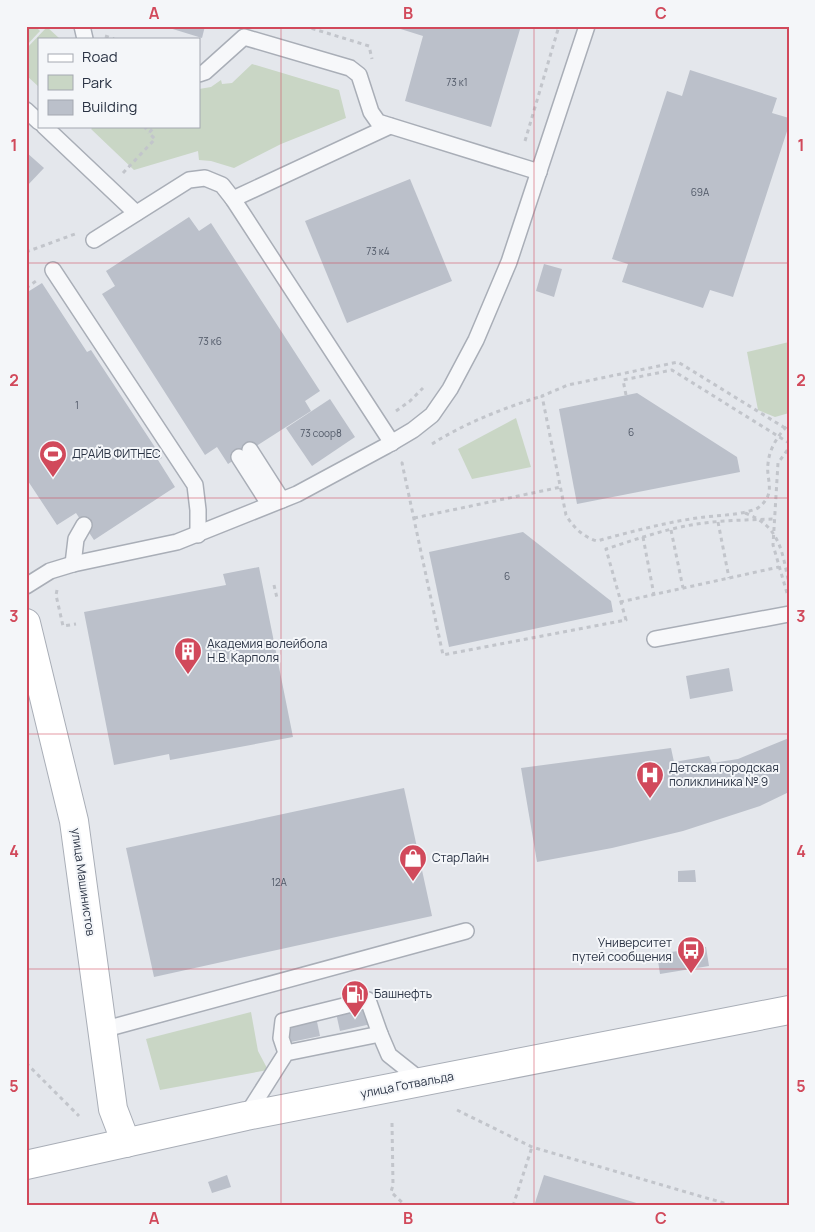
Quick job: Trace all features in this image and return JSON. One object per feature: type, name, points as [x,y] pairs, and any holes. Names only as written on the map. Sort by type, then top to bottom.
[{"type":"main road","name":"улица Машинистов","points":[[26,622],[74,821],[113,1109],[126,1143]]},
{"type":"main road","name":"улица Готвальда","points":[[26,1165],[246,1116],[789,1010]]},
{"type":"lane","points":[[82,26],[86,38]]},
{"type":"lane","points":[[26,586],[50,571],[73,564],[177,542],[297,494],[365,459],[413,430],[432,415],[450,389],[476,340],[509,262],[586,26]]},
{"type":"lane","points":[[200,74],[205,72],[244,37],[350,68],[359,75],[371,112],[378,122],[539,172]]},
{"type":"lane","points":[[26,110],[38,121]]},
{"type":"lane","points":[[233,199],[390,126]]},
{"type":"lane","points":[[46,128],[136,214]]},
{"type":"lane","points":[[94,240],[189,180],[205,178],[222,185],[392,443]]},
{"type":"lane","points":[[53,270],[194,484],[198,510],[198,534]]},
{"type":"lane","points":[[244,454],[276,502]]},
{"type":"lane","points":[[73,564],[76,538],[84,524]]},
{"type":"lane","points":[[654,639],[789,614]]},
{"type":"lane","points":[[102,1030],[466,931]]},
{"type":"lane","points":[[286,1053],[282,1038],[283,1021],[368,1000],[389,1055],[423,1082]]},
{"type":"lane","points":[[246,1116],[286,1053],[380,1034]]},
{"type":"path","points":[[304,26],[369,46],[373,65]]},
{"type":"path","points":[[518,165],[559,26]]},
{"type":"path","points":[[109,189],[155,139],[145,128]]},
{"type":"path","points":[[149,133],[154,128]]},
{"type":"path","points":[[26,252],[78,232]]},
{"type":"path","points":[[427,447],[452,432],[521,403],[568,386],[678,362],[785,428]]},
{"type":"path","points":[[626,396],[623,380],[672,370],[789,443]]},
{"type":"path","points":[[378,423],[410,401],[426,385]]},
{"type":"path","points":[[542,396],[566,515],[572,525],[588,539],[596,541],[698,517],[744,513],[756,510],[769,493],[768,464],[777,436],[789,424]]},
{"type":"path","points":[[789,448],[778,464],[773,544],[785,591],[789,596]]},
{"type":"path","points":[[410,457],[402,462],[443,655],[626,620],[606,549],[642,536],[691,525],[775,519]]},
{"type":"path","points":[[414,518],[560,487]]},
{"type":"path","points":[[756,510],[759,519]]},
{"type":"path","points":[[744,513],[759,519],[774,534],[781,546],[789,584]]},
{"type":"path","points":[[718,522],[729,578]]},
{"type":"path","points":[[671,530],[683,588]]},
{"type":"path","points":[[642,536],[654,595]]},
{"type":"path","points":[[620,602],[779,567]]},
{"type":"path","points":[[274,585],[277,598]]},
{"type":"path","points":[[58,588],[56,594],[63,626],[76,624]]},
{"type":"path","points":[[26,1063],[79,1116]]},
{"type":"path","points":[[457,1110],[532,1147],[734,1206]]},
{"type":"path","points":[[392,1123],[393,1185],[391,1192],[406,1206]]},
{"type":"path","points":[[513,1206],[532,1147]]},
{"type":"green space","points":[[26,26],[35,26],[40,31],[26,46]]},
{"type":"green space","points":[[47,27],[59,38],[38,38],[38,86],[26,75],[26,49]]},
{"type":"green space","points":[[252,64],[339,90],[346,118],[281,144],[234,168],[211,161],[199,160],[198,151],[134,170],[91,129],[200,128],[200,89],[211,87],[221,80],[222,84],[232,83]]},
{"type":"green space","points":[[789,342],[789,413],[775,417],[758,410],[747,352]]},
{"type":"green space","points":[[516,418],[531,467],[472,479],[458,449]]},
{"type":"green space","points":[[251,1012],[258,1051],[268,1070],[160,1090],[146,1039]]},
{"type":"building","points":[[163,26],[205,26],[202,38]]},
{"type":"building","points":[[391,26],[521,26],[491,127],[405,101],[423,36]]},
{"type":"building","points":[[690,70],[777,98],[772,113],[789,118],[789,125],[733,297],[710,290],[703,308],[622,282],[628,264],[612,259],[667,91],[682,96]]},
{"type":"building","points":[[26,152],[44,168],[26,187]]},
{"type":"building","points":[[410,179],[452,281],[347,323],[305,221]]},
{"type":"building","points":[[189,217],[199,231],[211,223],[320,391],[305,401],[311,411],[228,464],[217,447],[205,455],[102,294],[115,286],[106,271]]},
{"type":"building","points":[[544,264],[562,269],[554,297],[536,291]]},
{"type":"building","points":[[42,283],[87,352],[91,350],[162,458],[158,460],[175,487],[94,540],[76,513],[57,525],[26,478],[26,293]]},
{"type":"building","points":[[637,393],[737,457],[740,472],[577,504],[559,409]]},
{"type":"building","points":[[330,399],[355,437],[312,466],[286,428]]},
{"type":"building","points":[[523,532],[611,601],[613,612],[449,647],[429,552]]},
{"type":"building","name":"Академия волейбола Н.В. Карполя","points":[[259,567],[293,737],[170,760],[169,754],[114,765],[84,612],[226,585],[223,574]]},
{"type":"building","points":[[729,668],[733,691],[690,699],[686,676]]},
{"type":"building","name":"Детская городская поликлиника № 9","points":[[789,738],[789,792],[760,806],[683,831],[612,848],[537,862],[521,768],[671,748],[674,762],[709,756],[712,763],[738,759]]},
{"type":"building","points":[[404,788],[432,916],[154,977],[126,848]]},
{"type":"building","points":[[695,870],[696,882],[678,882],[678,871]]},
{"type":"building","points":[[706,947],[709,966],[660,974],[657,954]]},
{"type":"building","points":[[366,1006],[371,1024],[340,1031],[336,1013]]},
{"type":"building","points":[[316,1017],[320,1036],[291,1042],[287,1023]]},
{"type":"building","points":[[227,1175],[231,1187],[212,1193],[208,1182]]},
{"type":"building","points":[[544,1175],[643,1205],[643,1206],[534,1206]]},
{"type":"place","name":"ДРАЙВ ФИТНЕС","points":[[53,478]]},
{"type":"place","name":"Академия волейбола Н.В. Карполя","points":[[188,675]]},
{"type":"place","name":"Детская городская поликлиника № 9","points":[[650,799]]},
{"type":"place","name":"СтарЛайн","points":[[413,882]]},
{"type":"place","name":"Университет путей сообщения","points":[[691,974]]},
{"type":"place","name":"Башнефть","points":[[355,1018]]}]
